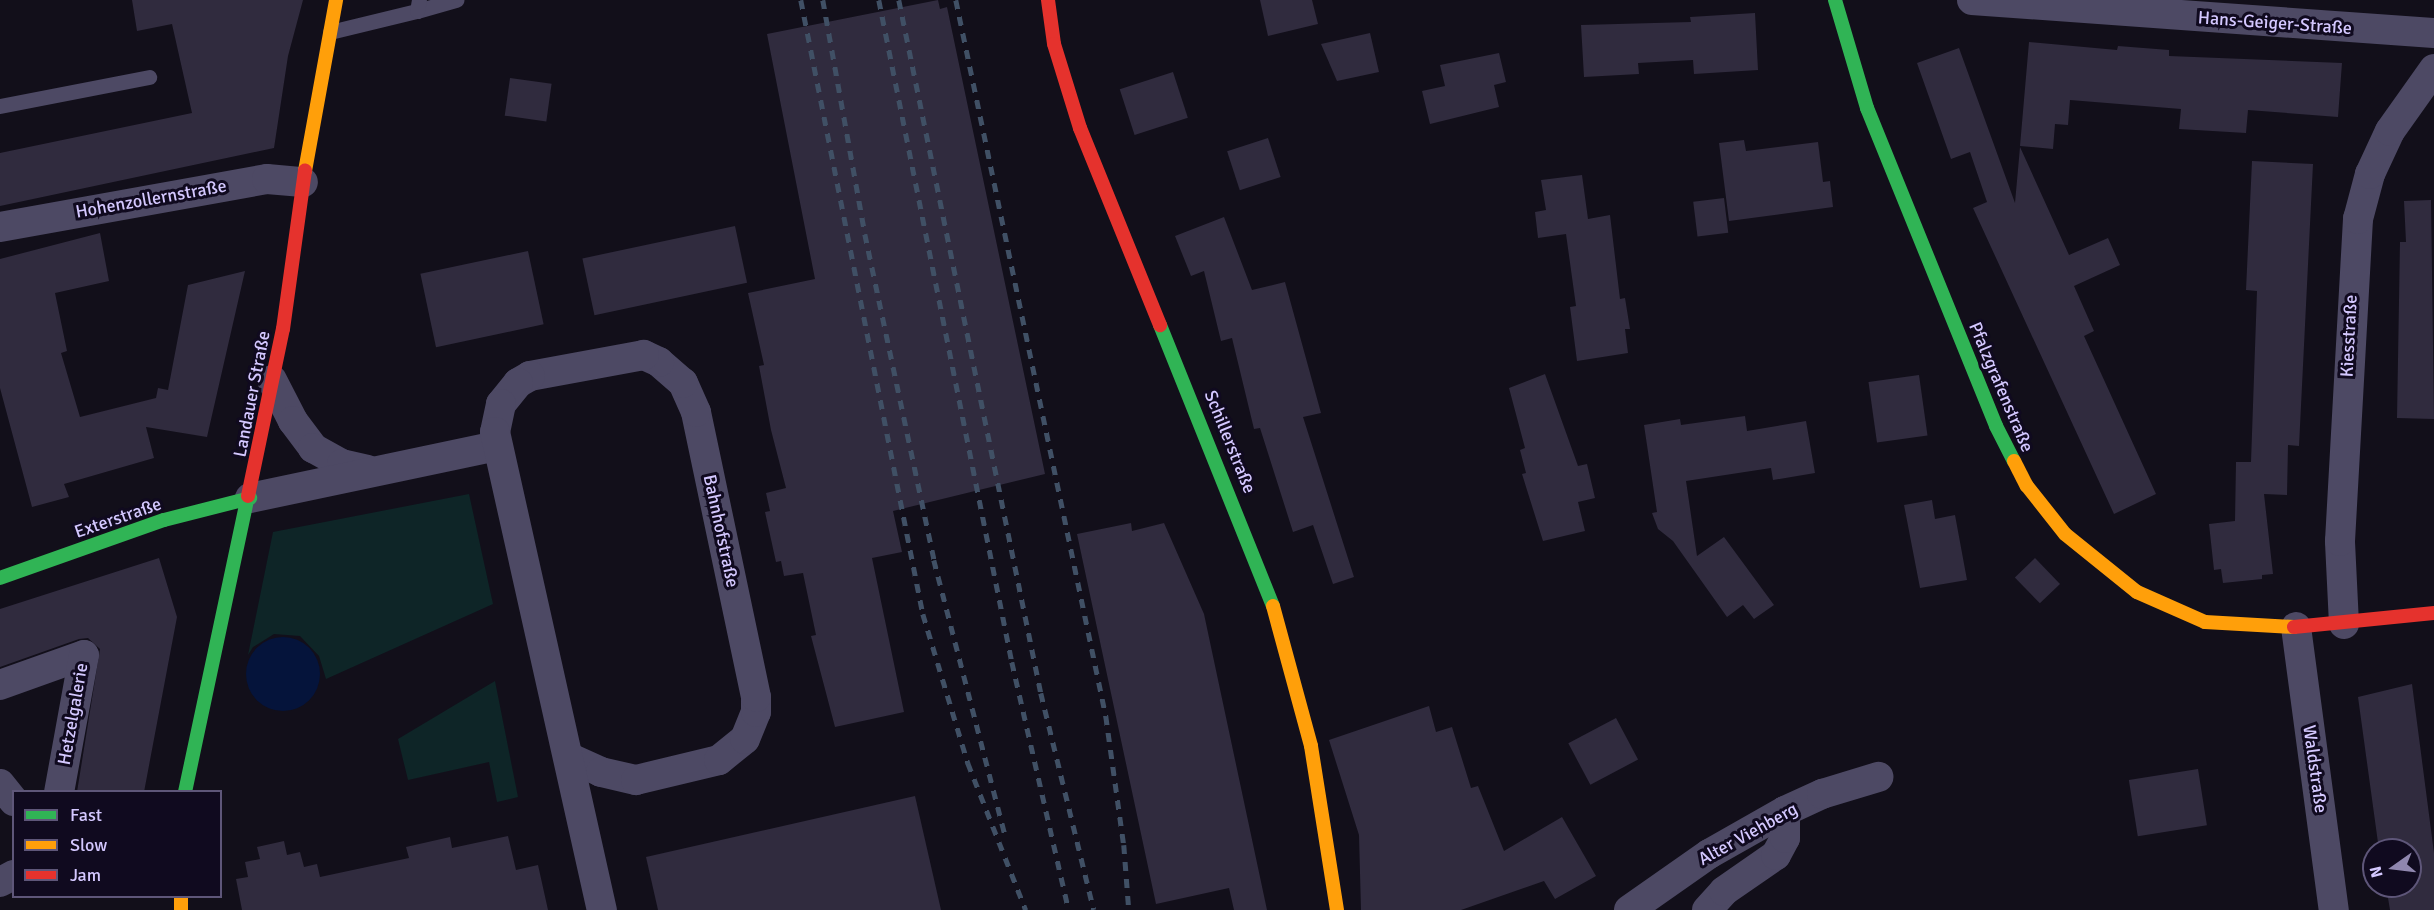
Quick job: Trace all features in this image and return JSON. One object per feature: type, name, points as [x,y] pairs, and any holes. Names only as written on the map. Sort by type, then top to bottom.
[{"type":"street","name":"Landauer Straße","points":[[185,790],[250,498],[336,0]]},
{"type":"street","name":"Schillerstraße","points":[[1048,0],[1053,44],[1080,128],[1267,585],[1311,747],[1333,866],[1337,910]]},
{"type":"street","name":"Pfalzgrafenstraße","points":[[1835,0],[1867,108],[1967,357],[2014,465],[2044,511],[2111,575],[2183,615],[2226,625],[2296,627],[2434,614]]},
{"type":"street","name":"Hans-Geiger-Straße","points":[[1972,0],[2434,33]]},
{"type":"street","name":"Kiesstraße","points":[[2344,624],[2340,541],[2358,219],[2370,174],[2390,131],[2434,69]]},
{"type":"street","name":"Hohenzollernstraße","points":[[0,228],[267,179],[303,182]]},
{"type":"street","name":"Bahnhofstraße","points":[[570,758],[601,772],[636,780],[719,760],[745,739],[756,712],[756,698],[691,397],[672,371],[644,355],[542,372],[518,383],[498,411],[497,446],[570,758],[602,910]]},
{"type":"street","points":[[272,380],[293,421],[314,448],[342,464],[370,471]]},
{"type":"street","points":[[250,498],[497,446]]},
{"type":"street","name":"Exterstraße","points":[[0,576],[164,520],[250,498]]},
{"type":"street","name":"Waldstraße","points":[[2296,627],[2334,910]]},
{"type":"street","name":"Hetzelgalerie","points":[[0,685],[84,655],[59,790]]},
{"type":"street","name":"Alter Viehberg","points":[[1629,910],[1709,854],[1785,811],[1822,794],[1878,777]]},
{"type":"street","points":[[0,784],[12,799]]},
{"type":"street","points":[[1707,910],[1724,891],[1776,855],[1785,838],[1785,811]]},
{"type":"lane","points":[[330,32],[418,5],[456,0]]},
{"type":"lane","points":[[0,106],[149,77]]},
{"type":"green space","points":[[469,494],[493,604],[326,679],[319,656],[300,636],[274,634],[253,647],[248,655],[273,532]]},
{"type":"green space","points":[[495,681],[518,797],[497,802],[489,762],[408,780],[398,739]]},
{"type":"water","points":[[283,637],[297,640],[309,648],[317,660],[320,674],[317,688],[309,700],[297,708],[283,711],[269,708],[257,700],[249,688],[246,674],[249,660],[257,648],[269,640]]},
{"type":"building","points":[[132,0],[303,0],[288,56],[274,148],[0,206],[0,153],[192,113],[172,24],[137,31]]},
{"type":"building","points":[[938,0],[940,9],[947,7],[1045,474],[893,511],[902,552],[872,558],[904,712],[835,727],[811,636],[816,635],[803,573],[784,576],[781,561],[776,562],[765,512],[770,511],[766,493],[786,488],[771,430],[759,366],[764,365],[748,293],[815,279],[767,34]]},
{"type":"building","points":[[1260,0],[1312,0],[1318,24],[1268,36]]},
{"type":"building","points":[[1755,13],[1758,70],[1694,74],[1693,60],[1638,63],[1639,74],[1584,77],[1581,25],[1691,22],[1690,17]]},
{"type":"building","points":[[1370,33],[1379,72],[1337,81],[1321,44]]},
{"type":"building","points":[[2029,42],[2117,50],[2118,46],[2169,50],[2169,56],[2342,63],[2338,117],[2248,110],[2246,133],[2179,129],[2181,109],[2070,100],[2068,125],[2055,124],[2053,149],[2020,146]]},
{"type":"building","points":[[1959,48],[2015,203],[2020,147],[2069,255],[2108,238],[2120,265],[2074,286],[2094,331],[2084,336],[2156,494],[2114,514],[1973,208],[1987,202],[1970,152],[1951,159],[1917,63]]},
{"type":"building","points":[[1499,53],[1506,82],[1494,85],[1499,107],[1430,124],[1422,91],[1445,86],[1440,65]]},
{"type":"building","points":[[1173,72],[1188,118],[1135,135],[1120,89]]},
{"type":"building","points":[[510,78],[552,84],[546,121],[505,116]]},
{"type":"building","points":[[1268,138],[1281,177],[1240,190],[1227,151]]},
{"type":"building","points":[[1744,140],[1746,151],[1818,142],[1823,182],[1830,181],[1833,207],[1729,221],[1719,143]]},
{"type":"building","points":[[2252,161],[2313,164],[2299,446],[2288,445],[2287,495],[2264,494],[2273,574],[2262,575],[2262,579],[2223,583],[2221,569],[2214,570],[2209,524],[2235,521],[2236,462],[2251,462],[2257,291],[2246,290]]},
{"type":"building","points":[[1582,175],[1588,219],[1610,215],[1620,299],[1625,298],[1630,329],[1625,329],[1628,353],[1577,361],[1570,307],[1576,306],[1566,234],[1538,238],[1535,212],[1546,210],[1541,180]]},
{"type":"building","points":[[1724,198],[1728,233],[1697,237],[1693,202]]},
{"type":"building","points":[[2431,200],[2434,419],[2397,418],[2400,242],[2406,242],[2404,201]]},
{"type":"building","points":[[1224,217],[1252,290],[1285,282],[1321,413],[1303,417],[1354,577],[1333,584],[1313,525],[1293,532],[1260,428],[1254,429],[1232,338],[1221,341],[1204,271],[1191,276],[1175,236]]},
{"type":"building","points":[[735,226],[747,283],[594,315],[582,258]]},
{"type":"building","points":[[100,233],[109,281],[55,293],[67,351],[61,353],[80,417],[156,398],[158,388],[168,390],[188,285],[245,271],[207,437],[146,427],[154,458],[64,484],[69,497],[32,507],[0,388],[0,259]]},
{"type":"building","points":[[528,251],[544,324],[436,347],[420,274]]},
{"type":"building","points":[[1545,374],[1578,466],[1587,464],[1595,498],[1578,502],[1585,531],[1543,541],[1522,474],[1526,473],[1520,450],[1525,448],[1509,388]]},
{"type":"building","points":[[1919,375],[1927,435],[1877,443],[1868,382]]},
{"type":"building","points":[[1745,416],[1747,431],[1806,421],[1815,473],[1773,480],[1771,468],[1686,481],[1697,556],[1724,537],[1774,605],[1754,619],[1743,605],[1727,617],[1673,541],[1658,529],[1652,513],[1657,512],[1644,425],[1680,419],[1681,425]]},
{"type":"building","points":[[1932,500],[1935,519],[1955,515],[1967,580],[1920,588],[1904,505]]},
{"type":"building","points":[[1131,523],[1132,531],[1164,523],[1204,614],[1267,910],[1234,910],[1229,888],[1156,904],[1077,534]]},
{"type":"building","points":[[159,558],[177,617],[144,790],[77,790],[100,649],[88,638],[79,639],[0,667],[0,609]]},
{"type":"building","points":[[2035,558],[2060,584],[2040,603],[2015,577]]},
{"type":"building","points":[[2412,684],[2434,853],[2434,910],[2390,910],[2388,898],[2422,898],[2422,838],[2377,838],[2358,697]]},
{"type":"building","points":[[1429,706],[1436,732],[1452,727],[1471,788],[1478,786],[1504,851],[1562,817],[1596,876],[1555,899],[1544,881],[1461,910],[1361,910],[1359,835],[1329,740]]},
{"type":"building","points":[[1616,718],[1638,759],[1590,785],[1568,743]]},
{"type":"building","points":[[2198,769],[2207,825],[2138,836],[2129,780]]},
{"type":"building","points":[[915,796],[941,910],[658,910],[646,857]]},
{"type":"building","points":[[508,836],[516,870],[538,865],[548,910],[242,910],[236,879],[248,877],[245,862],[260,859],[257,847],[284,841],[287,855],[300,852],[304,867],[317,864],[320,877],[409,858],[406,847],[450,837],[452,848]]},
{"type":"railway","points":[[801,0],[923,614],[968,763],[1026,910]]},
{"type":"railway","points":[[823,0],[865,234],[934,560],[1006,838]]},
{"type":"railway","points":[[879,0],[1012,662],[1069,910]]},
{"type":"railway","points":[[899,0],[1041,693],[1094,910]]},
{"type":"railway","points":[[956,0],[1106,716],[1124,845],[1129,910]]},
{"type":"traffic: fast","points":[[1835,0],[1867,108],[1996,426],[2014,461]]},
{"type":"traffic: fast","points":[[1160,325],[1273,606]]},
{"type":"traffic: fast","points":[[185,790],[248,496]]},
{"type":"traffic: fast","points":[[0,578],[164,520],[250,498]]},
{"type":"traffic: slow","points":[[305,171],[336,0]]},
{"type":"traffic: slow","points":[[2014,461],[2027,486],[2065,534],[2137,592],[2205,622],[2294,627]]},
{"type":"traffic: slow","points":[[1273,606],[1311,746],[1337,910]]},
{"type":"traffic: slow","points":[[181,898],[181,910]]},
{"type":"traffic: jam","points":[[1048,0],[1054,44],[1080,128],[1160,325]]},
{"type":"traffic: jam","points":[[248,496],[283,329],[305,171]]},
{"type":"traffic: jam","points":[[2294,627],[2434,613]]}]
